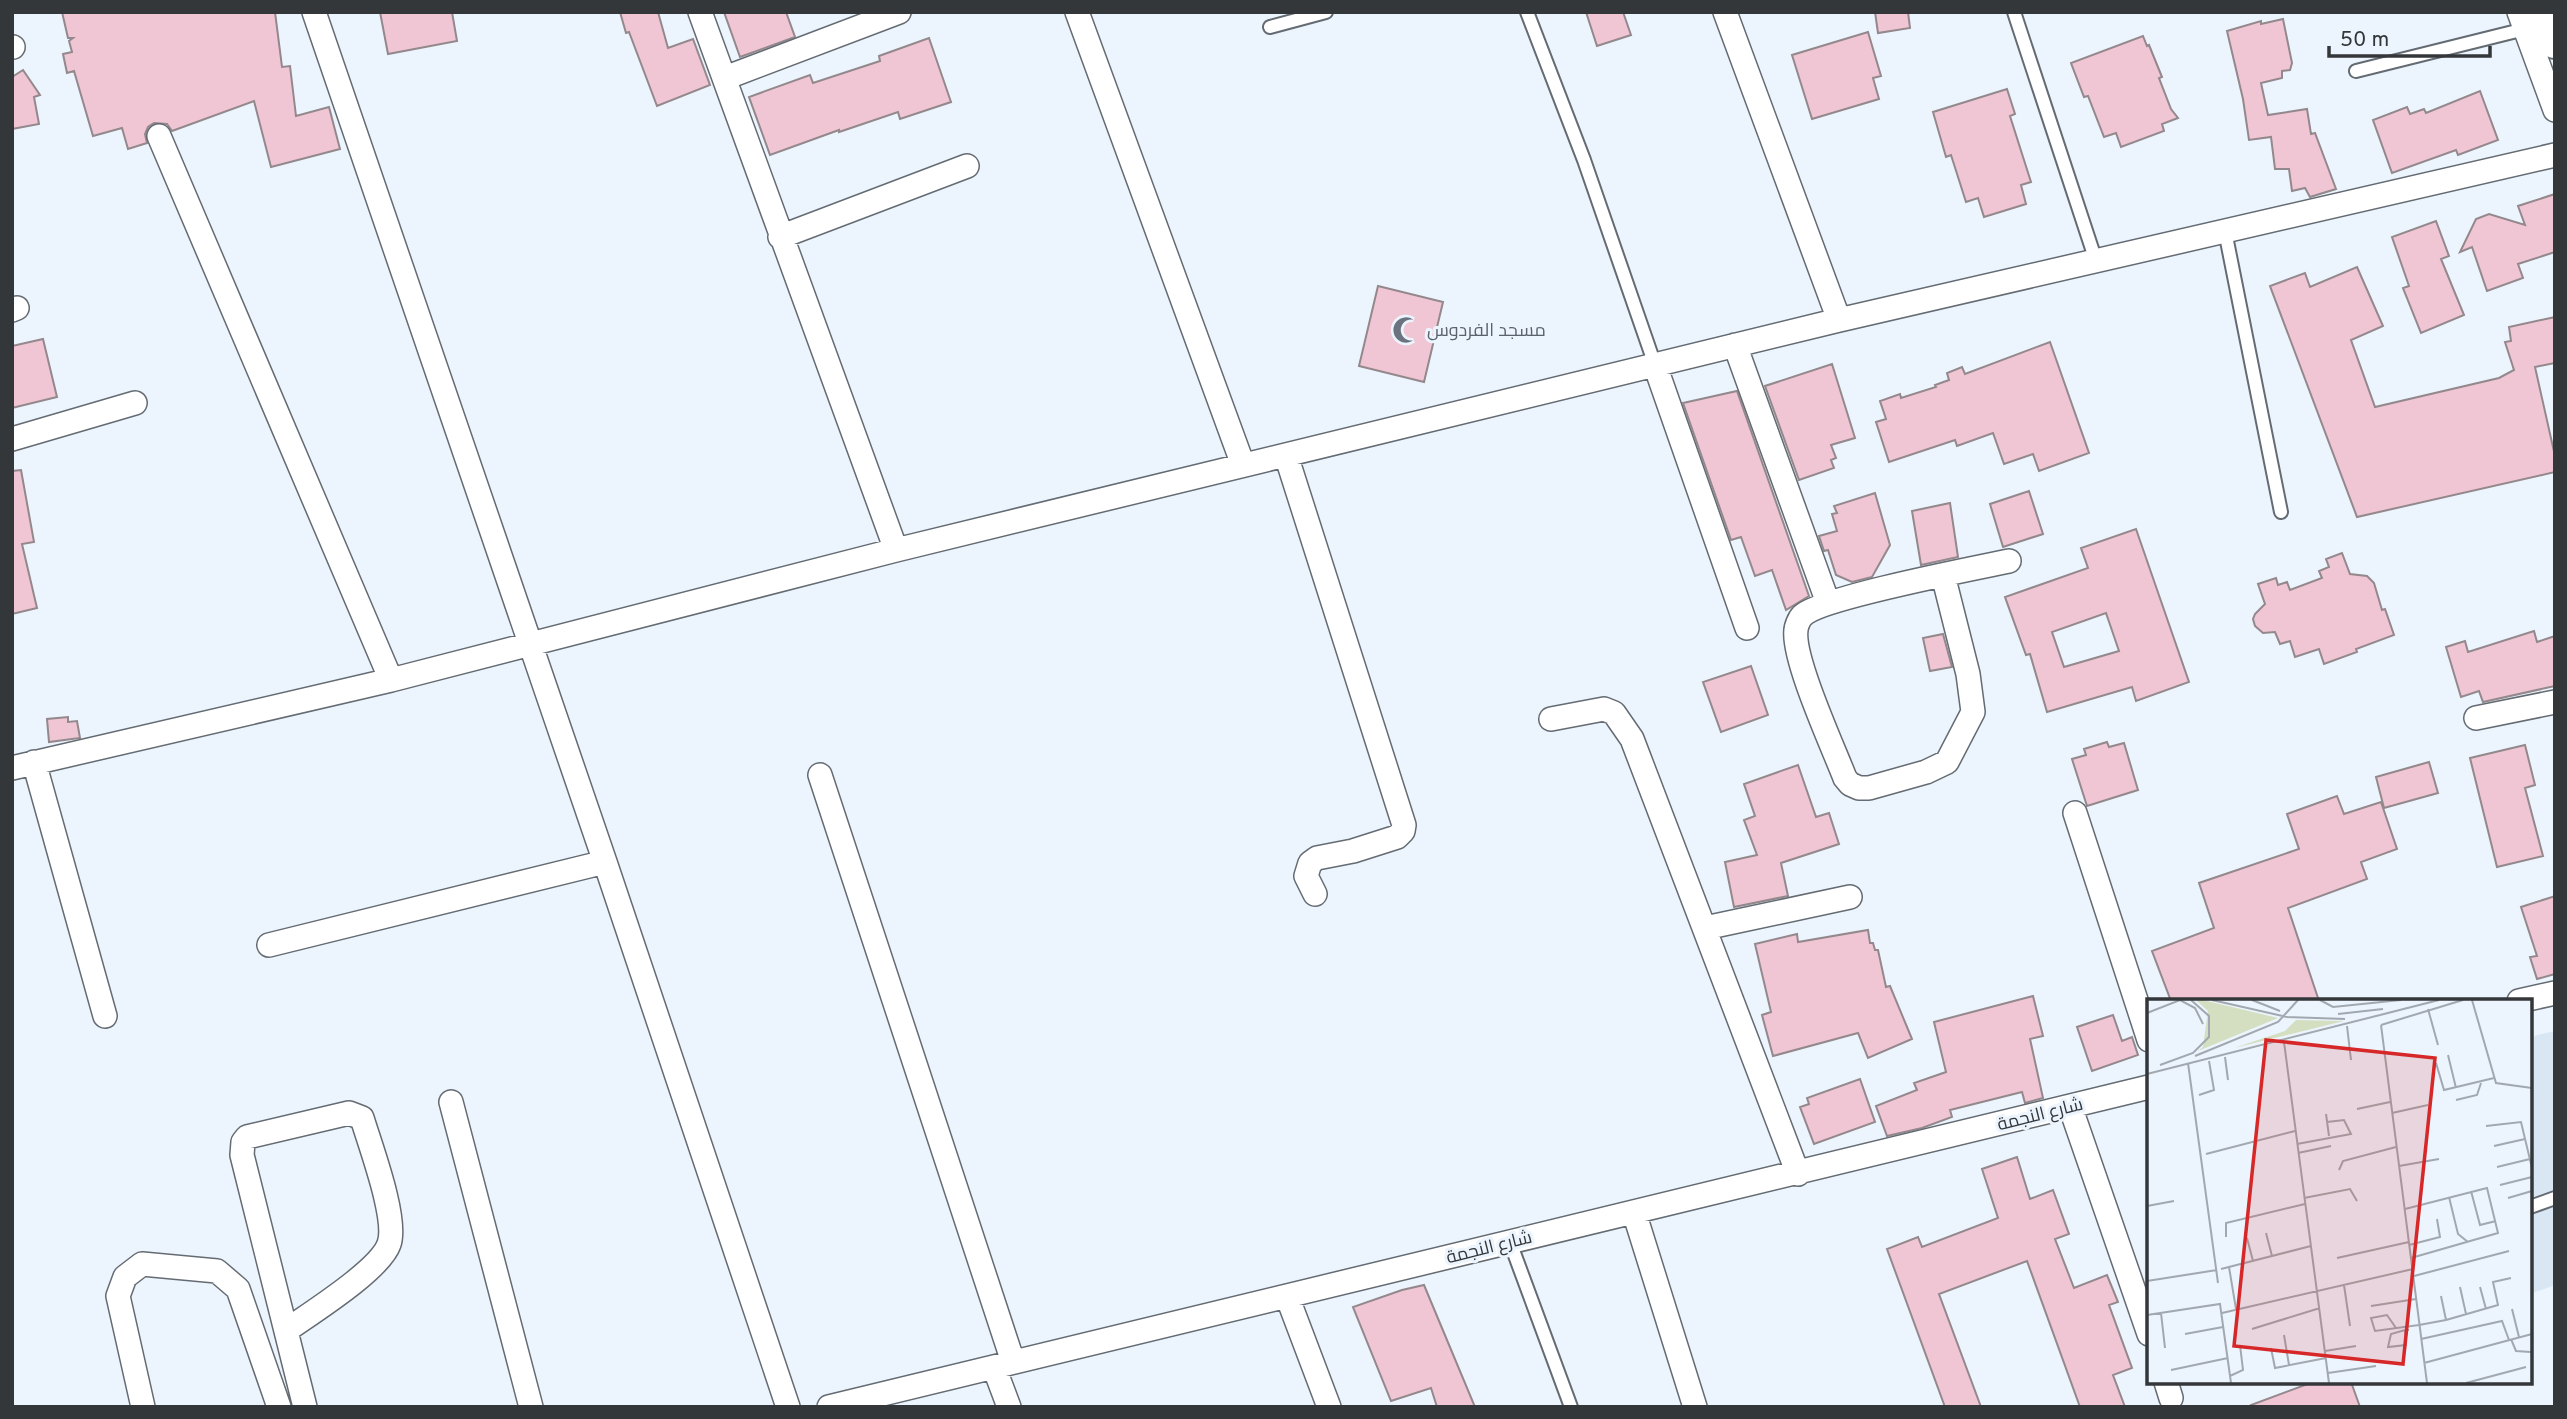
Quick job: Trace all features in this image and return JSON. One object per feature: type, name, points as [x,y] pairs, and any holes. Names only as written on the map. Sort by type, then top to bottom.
[{"type":"street","points":[[314,12],[606,862],[788,1407]]},
{"type":"street","points":[[700,12],[896,551]]},
{"type":"street","points":[[725,78],[899,12]]},
{"type":"street","points":[[1077,12],[1243,465]]},
{"type":"street","points":[[1725,12],[1839,320]]},
{"type":"street","points":[[2536,23],[2555,110]]},
{"type":"street","points":[[159,136],[391,680]]},
{"type":"street","points":[[105,1016],[23,765],[391,680],[896,551],[1735,345],[2555,155]]},
{"type":"street","points":[[780,237],[967,166]]},
{"type":"street","points":[[1735,345],[1828,603]]},
{"type":"street","points":[[1655,365],[1747,628]]},
{"type":"street","points":[[12,439],[135,403]]},
{"type":"street","points":[[1286,455],[1404,825],[1403,831],[1396,837],[1317,858],[1310,863],[1306,876],[1308,885],[1315,894]]},
{"type":"street","points":[[1942,575],[1968,674],[1973,712],[1947,762],[1926,772],[1869,788],[1859,788],[1845,778],[1798,653],[1796,628],[1802,615],[1828,603],[1942,575],[2009,561]]},
{"type":"street","points":[[2476,718],[2555,702]]},
{"type":"street","points":[[1551,719],[1604,709],[1614,713],[1632,739],[1798,1174]]},
{"type":"street","points":[[820,775],[1004,1364],[1009,1407]]},
{"type":"street","points":[[2076,813],[2147,1034]]},
{"type":"street","points":[[269,945],[606,862]]},
{"type":"street","points":[[1704,928],[1850,897]]},
{"type":"street","points":[[2528,999],[2555,993]]},
{"type":"street","name":"شارع النجمة","points":[[829,1407],[886,1400],[1004,1364],[2147,1087]]},
{"type":"street","points":[[451,1102],[531,1407]]},
{"type":"street","points":[[2070,1106],[2147,1328]]},
{"type":"street","points":[[287,1330],[373,1267],[389,1244],[391,1219],[362,1118],[349,1113],[247,1137],[243,1142],[242,1155],[304,1407]]},
{"type":"street","points":[[1634,1212],[1695,1407]]},
{"type":"street","points":[[143,1407],[118,1296],[125,1276],[142,1264],[217,1271],[237,1289],[279,1407]]},
{"type":"street","points":[[1287,1296],[1328,1407]]},
{"type":"lane","points":[[1270,27],[1326,12]]},
{"type":"lane","points":[[1527,12],[1584,160],[1655,365]]},
{"type":"lane","points":[[2014,12],[2096,261]]},
{"type":"lane","points":[[2356,71],[2536,23]]},
{"type":"lane","points":[[2225,231],[2281,512]]},
{"type":"lane","points":[[2532,1206],[2555,1198]]},
{"type":"lane","points":[[1510,1242],[1571,1407]]},
{"type":"shaded area","points":[[2555,1031],[2555,1285],[2532,1293],[2532,1037]]},
{"type":"building","points":[[62,12],[275,12],[282,67],[290,66],[296,116],[329,107],[340,149],[271,167],[254,101],[172,131],[167,124],[154,123],[148,127],[145,134],[147,143],[128,149],[122,128],[93,136],[74,71],[67,73],[63,54],[72,52],[69,41],[73,38],[68,38]]},
{"type":"building","points":[[380,12],[452,12],[457,41],[388,54]]},
{"type":"building","points":[[620,12],[658,12],[668,48],[693,39],[710,85],[657,106],[629,32],[626,33]]},
{"type":"building","points":[[724,12],[786,12],[795,37],[740,57]]},
{"type":"building","points":[[1586,12],[1623,12],[1631,35],[1597,46]]},
{"type":"building","points":[[1875,12],[1908,12],[1910,28],[1878,33]]},
{"type":"building","points":[[2283,19],[2292,63],[2290,70],[2282,71],[2282,78],[2261,83],[2268,115],[2307,109],[2311,134],[2315,133],[2336,189],[2310,197],[2305,188],[2292,191],[2289,169],[2275,169],[2271,137],[2249,140],[2243,99],[2227,31],[2261,21],[2261,24]]},
{"type":"building","points":[[1868,32],[1881,76],[1873,78],[1879,99],[1812,119],[1792,55]]},
{"type":"building","points":[[2143,36],[2162,77],[2159,78],[2171,109],[2178,118],[2162,124],[2164,131],[2121,147],[2116,133],[2104,137],[2071,63]]},
{"type":"building","points":[[929,38],[951,102],[900,119],[898,112],[770,155],[749,97],[810,75],[813,83],[880,61],[879,56]]},
{"type":"building","points":[[23,70],[40,95],[34,97],[39,124],[12,129],[12,77]]},
{"type":"building","points":[[2007,89],[2015,114],[2010,116],[2031,182],[2021,185],[2026,204],[1984,217],[1978,198],[1966,202],[1951,155],[1946,157],[1933,112]]},
{"type":"building","points":[[2480,91],[2498,140],[2458,155],[2456,150],[2392,173],[2373,120],[2407,107],[2410,114],[2424,109],[2426,113]]},
{"type":"building","points":[[2555,194],[2555,252],[2518,264],[2523,278],[2487,291],[2472,247],[2460,252],[2476,219],[2489,214],[2525,225],[2518,206]]},
{"type":"building","points":[[2436,221],[2449,256],[2441,259],[2464,315],[2421,333],[2403,288],[2409,286],[2392,237]]},
{"type":"building","points":[[2357,267],[2383,326],[2351,340],[2375,407],[2499,378],[2514,370],[2505,342],[2511,341],[2509,327],[2555,317],[2555,363],[2535,367],[2555,456],[2555,472],[2357,517],[2270,286],[2305,273],[2310,287]]},
{"type":"building","points":[[1378,286],[1443,302],[1424,382],[1359,366]]},
{"type":"building","points":[[43,339],[57,397],[12,408],[12,346]]},
{"type":"building","points":[[2050,342],[2089,453],[2039,471],[2033,454],[2004,464],[1993,433],[1957,446],[1955,440],[1889,462],[1876,422],[1886,419],[1880,401],[1900,394],[1901,398],[1936,387],[1935,385],[1949,380],[1947,373],[1962,367],[1965,374]]},
{"type":"building","points":[[1832,364],[1855,438],[1831,445],[1836,458],[1831,460],[1834,468],[1799,480],[1765,386]]},
{"type":"building","points":[[1737,391],[1809,596],[1786,610],[1772,570],[1755,576],[1741,537],[1731,540],[1683,403]]},
{"type":"building","points":[[21,470],[34,542],[22,544],[37,608],[12,614],[12,471]]},
{"type":"building","points":[[2029,491],[2043,534],[2003,547],[1990,504]]},
{"type":"building","points":[[1875,493],[1890,545],[1872,577],[1852,582],[1836,575],[1828,550],[1824,551],[1819,536],[1837,531],[1832,514],[1837,513],[1834,506]]},
{"type":"building","points":[[1950,503],[1958,557],[1921,565],[1912,511]]},
{"type":"building","points":[[2136,529],[2189,682],[2136,701],[2132,687],[2047,712],[2030,654],[2026,655],[2005,597],[2088,568],[2081,548]],"holes":[[[2106,613],[2119,651],[2064,667],[2052,632]]]},
{"type":"building","points":[[2342,553],[2350,574],[2367,576],[2374,583],[2382,610],[2385,609],[2394,635],[2324,664],[2319,649],[2295,657],[2290,641],[2280,644],[2275,632],[2263,633],[2255,626],[2255,614],[2265,604],[2258,584],[2276,578],[2278,585],[2287,582],[2290,590],[2322,578],[2319,571],[2329,567],[2326,559]]},
{"type":"building","points":[[2534,631],[2537,642],[2555,636],[2555,686],[2483,702],[2479,691],[2461,697],[2446,647],[2465,641],[2468,652]]},
{"type":"building","points":[[1943,634],[1952,667],[1930,671],[1923,638]]},
{"type":"building","points":[[1751,666],[1768,715],[1721,732],[1703,682]]},
{"type":"building","points":[[68,717],[68,722],[77,721],[80,738],[49,742],[47,719]]},
{"type":"building","points":[[2107,742],[2109,747],[2124,743],[2138,790],[2087,806],[2072,759],[2086,755],[2084,749]]},
{"type":"building","points":[[2525,745],[2535,785],[2525,788],[2543,856],[2497,867],[2470,758]]},
{"type":"building","points":[[2429,762],[2438,793],[2384,808],[2376,777]]},
{"type":"building","points":[[1798,765],[1816,817],[1829,813],[1839,844],[1781,863],[1788,896],[1734,907],[1725,862],[1757,855],[1744,820],[1755,816],[1744,784]]},
{"type":"building","points":[[2337,796],[2344,814],[2381,802],[2397,849],[2361,862],[2367,879],[2288,908],[2318,999],[2170,999],[2152,951],[2214,928],[2199,883],[2299,849],[2287,814]]},
{"type":"building","points":[[2555,896],[2555,974],[2537,979],[2530,957],[2537,956],[2521,907]]},
{"type":"building","points":[[1868,930],[1870,943],[1878,950],[1886,987],[1890,986],[1912,1039],[1868,1058],[1858,1033],[1773,1056],[1762,1015],[1771,1012],[1755,944],[1797,934],[1798,942]]},
{"type":"building","points":[[2033,996],[2043,1036],[2030,1039],[2043,1098],[2025,1103],[2022,1092],[1950,1110],[1952,1117],[1922,1128],[1887,1136],[1876,1106],[1917,1090],[1914,1083],[1946,1072],[1934,1022]]},
{"type":"building","points":[[2113,1015],[2122,1041],[2132,1037],[2138,1055],[2092,1071],[2077,1027]]},
{"type":"building","points":[[1860,1079],[1875,1122],[1814,1144],[1800,1107],[1809,1104],[1807,1098]]},
{"type":"building","points":[[2017,1157],[2030,1199],[2053,1190],[2069,1234],[2055,1239],[2074,1288],[2107,1275],[2118,1302],[2109,1305],[2132,1368],[2113,1375],[2125,1407],[2080,1407],[2027,1261],[1939,1294],[1981,1407],[1945,1407],[1887,1249],[1918,1237],[1922,1247],[1998,1218],[1982,1169]]},
{"type":"building","points":[[1424,1285],[1475,1407],[1437,1407],[1431,1388],[1391,1401],[1353,1307]]},
{"type":"building","points":[[2308,1384],[2352,1384],[2360,1407],[2252,1407],[2251,1405]]},
{"type":"place","name":"مسجد الفردوس","points":[[1406,330]]}]
